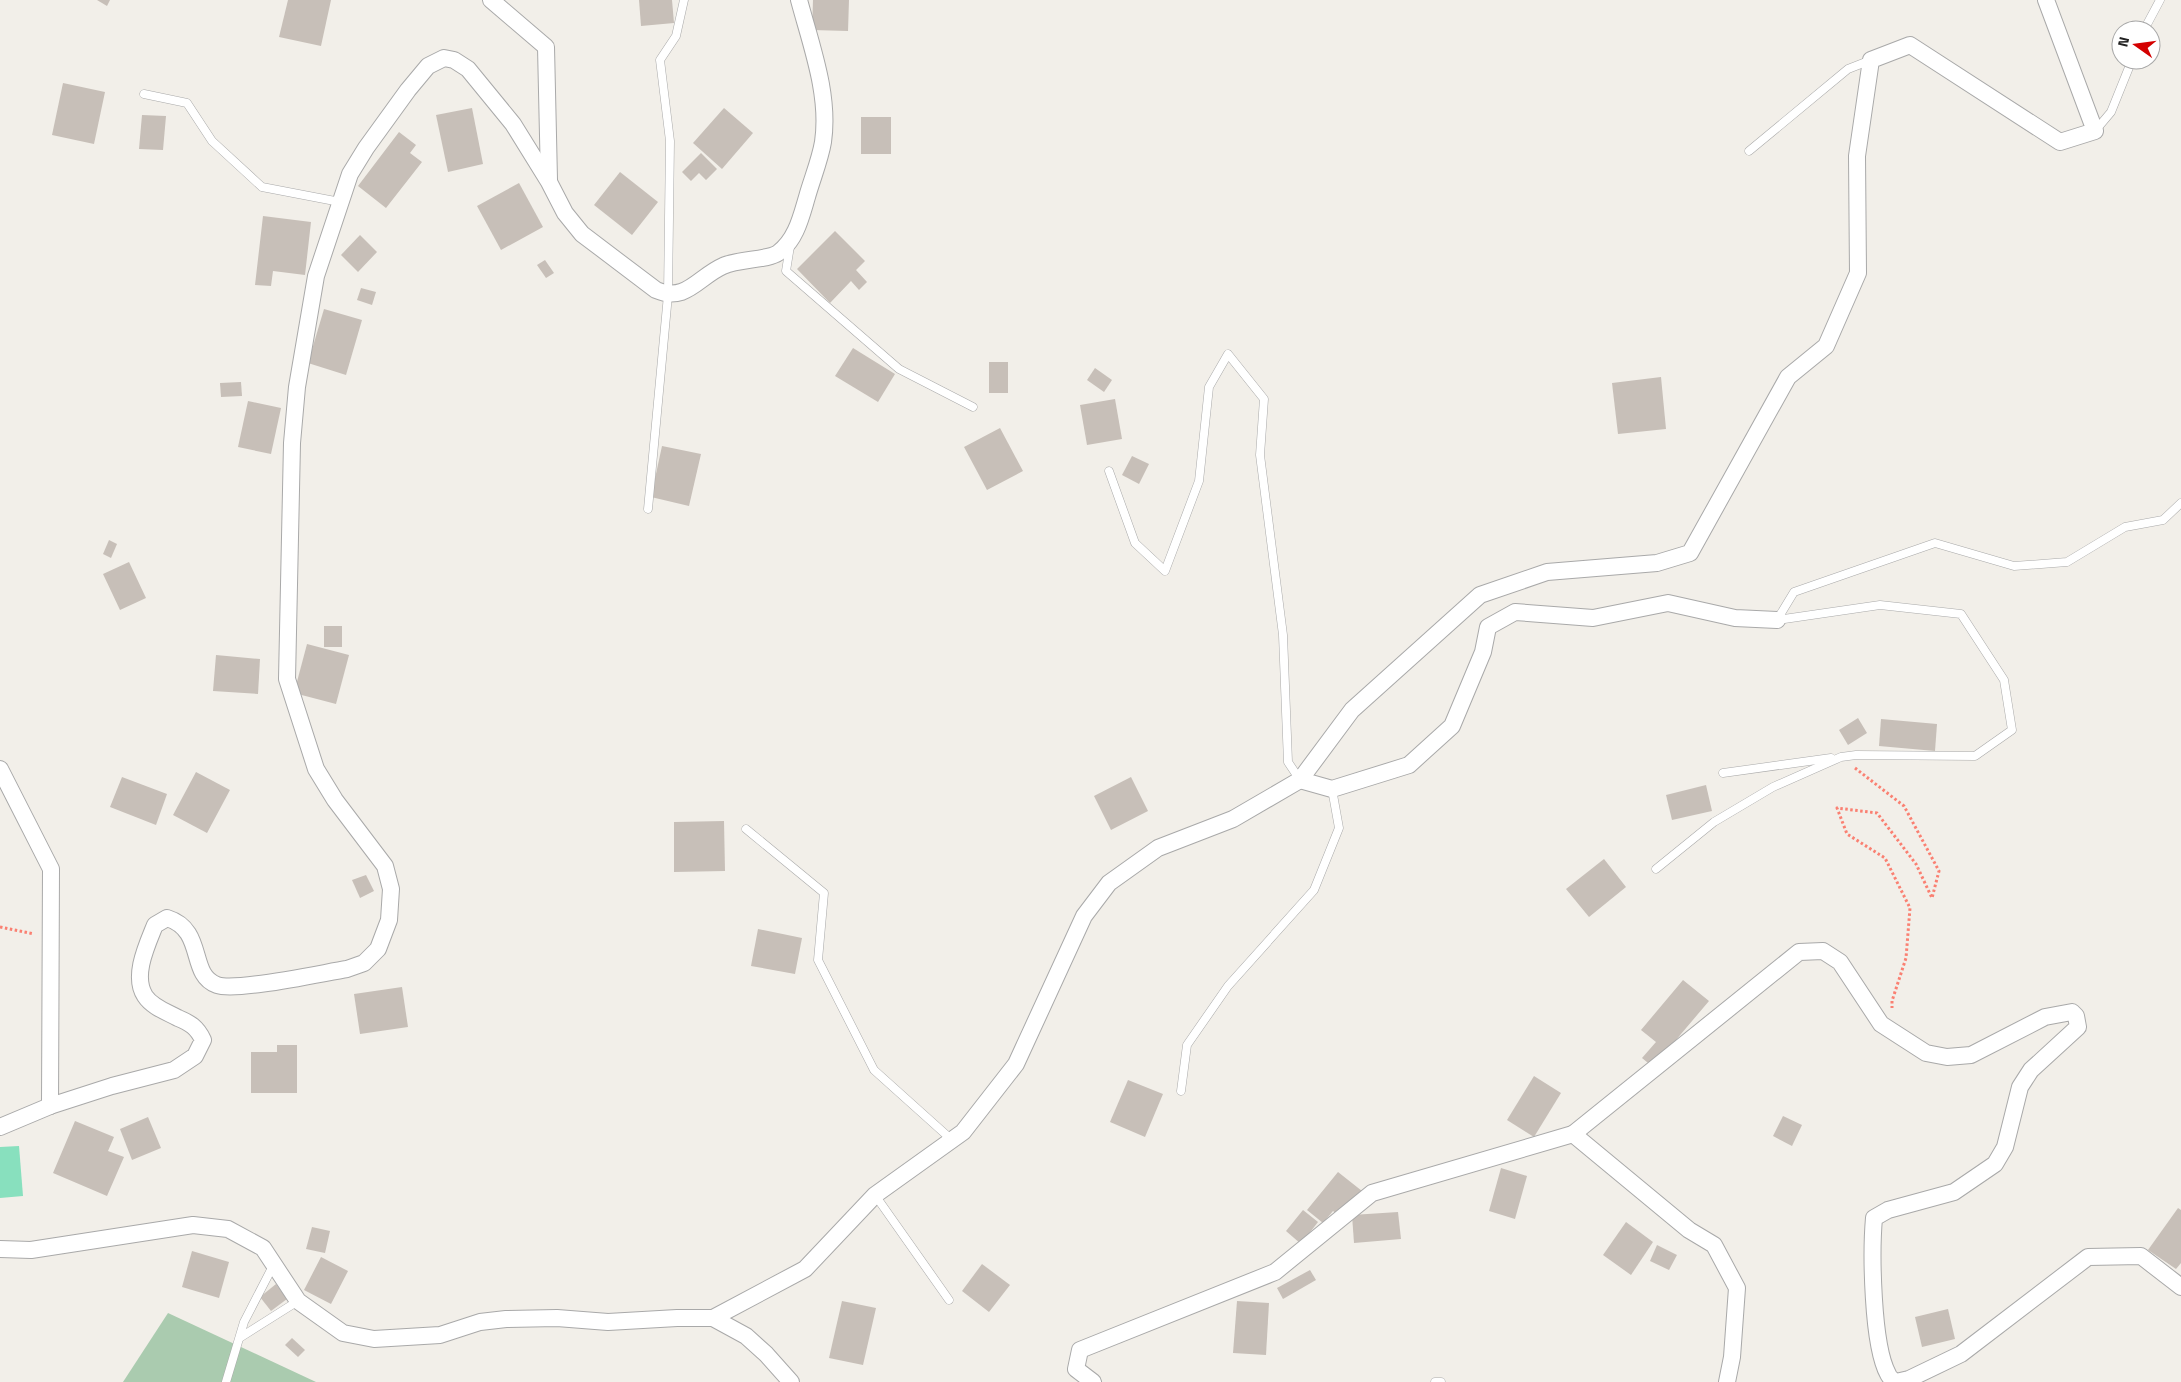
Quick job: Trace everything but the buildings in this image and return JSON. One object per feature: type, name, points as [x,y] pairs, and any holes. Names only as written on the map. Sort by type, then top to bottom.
[{"type":"street","points":[[490,0],[546,47],[549,182]]},
{"type":"street","points":[[0,1127],[50,1106],[112,1086],[174,1070],[195,1056],[203,1040],[198,1030],[158,1008],[145,997],[139,982],[145,950],[155,925],[167,918],[187,928],[202,970],[211,982],[218,986],[237,987],[347,969],[364,962],[378,949],[389,920],[391,889],[385,866],[336,800],[316,769],[287,679],[292,443],[297,387],[316,276],[350,174],[382,126],[428,66],[444,58],[454,60],[468,69],[513,124],[549,182],[565,213],[582,234],[656,290],[668,295],[688,290],[710,272],[724,265],[750,258],[771,257],[791,242],[801,218],[823,142],[824,101],[799,0]]},
{"type":"street","points":[[0,1249],[32,1250],[193,1225],[228,1229],[263,1248],[298,1302],[343,1333],[374,1339],[440,1335],[480,1322],[506,1319],[558,1318],[608,1322],[713,1318],[805,1269],[875,1195],[963,1132],[1016,1064],[1084,916],[1108,883],[1158,848],[1233,819],[1300,780],[1352,710],[1480,595],[1547,572],[1657,563],[1690,553],[1788,377],[1826,346],[1858,273],[1857,156],[1871,60],[1910,44],[2060,142],[2095,131],[2046,0]]},
{"type":"street","points":[[1300,780],[1332,789],[1409,765],[1452,726],[1483,652],[1488,627],[1515,612],[1593,618],[1668,603],[1735,618],[1777,620]]},
{"type":"street","points":[[0,769],[51,869],[49,937],[50,1106]]},
{"type":"street","points":[[1093,1382],[1076,1369],[1080,1350],[1275,1272],[1372,1194],[1573,1134],[1799,952],[1823,951],[1840,962],[1881,1024],[1926,1053],[1947,1057],[1971,1055],[2045,1017],[2072,1012],[2076,1016],[2078,1027],[2031,1070],[2020,1086],[2005,1147],[1995,1164],[1954,1192],[1888,1210],[1874,1218],[1871,1252],[1874,1290],[1880,1348],[1888,1376],[1896,1382],[1909,1379],[1961,1354],[2088,1257],[2140,1256],[2181,1287]]},
{"type":"street","points":[[1573,1134],[1688,1230],[1714,1245],[1737,1288],[1732,1357],[1727,1382]]},
{"type":"street","points":[[713,1318],[746,1336],[792,1382]]},
{"type":"lane","points":[[648,508],[668,295],[670,141],[660,60],[676,36],[684,0]]},
{"type":"lane","points":[[2149,20],[2160,0]]},
{"type":"lane","points":[[1750,151],[1848,69],[1871,60]]},
{"type":"lane","points":[[2095,131],[2111,112],[2128,70]]},
{"type":"lane","points":[[144,94],[187,103],[212,142],[262,188],[340,202]]},
{"type":"lane","points":[[791,242],[786,271],[899,369],[973,407]]},
{"type":"lane","points":[[1109,471],[1135,542],[1165,572],[1199,481],[1209,387],[1228,354],[1264,399],[1260,455],[1283,635],[1288,762],[1300,780]]},
{"type":"lane","points":[[1777,620],[1794,592],[1935,543],[2014,566],[2067,562],[2125,527],[2163,520],[2181,503]]},
{"type":"lane","points":[[1723,773],[1856,754],[1975,756],[2012,730],[2004,680],[1961,614],[1880,605],[1777,620]]},
{"type":"lane","points":[[1656,868],[1714,822],[1773,787],[1841,757]]},
{"type":"lane","points":[[1181,1091],[1187,1045],[1228,986],[1314,890],[1338,828],[1332,789]]},
{"type":"lane","points":[[746,829],[824,893],[818,960],[869,1061],[874,1070],[952,1140]]},
{"type":"lane","points":[[875,1195],[949,1300]]},
{"type":"lane","points":[[226,1382],[244,1322],[274,1264]]},
{"type":"lane","points":[[241,1337],[298,1302]]},
{"type":"lane","points":[[1435,1382],[1441,1382]]},
{"type":"path","points":[[1841,757],[1904,806],[1939,871],[1932,898],[1916,864],[1877,813],[1837,808],[1847,834],[1885,858],[1910,908],[1906,958],[1892,1001],[1894,1033]]},
{"type":"path","points":[[0,927],[49,937]]},
{"type":"green space","points":[[19,1146],[23,1196],[0,1198],[0,1147]]},
{"type":"green space","points":[[168,1313],[316,1382],[123,1382]]}]
